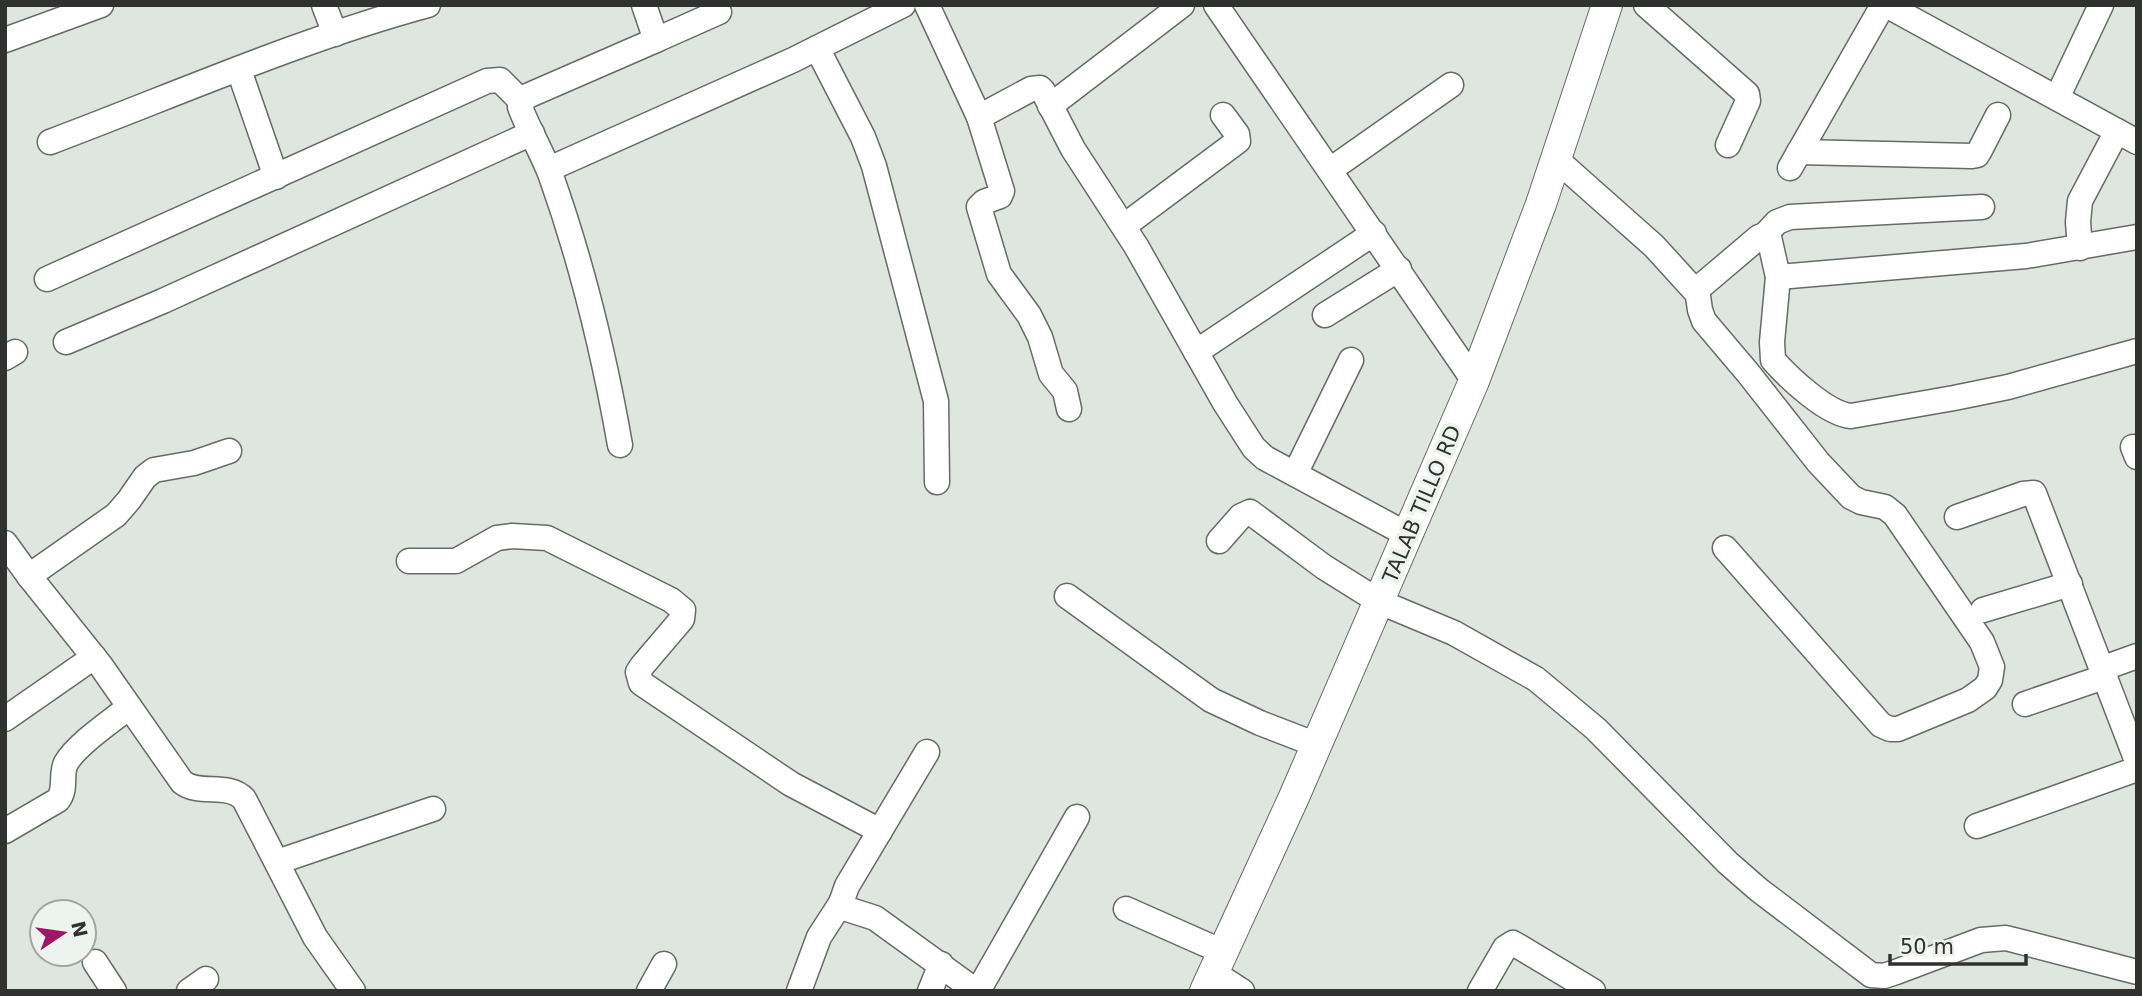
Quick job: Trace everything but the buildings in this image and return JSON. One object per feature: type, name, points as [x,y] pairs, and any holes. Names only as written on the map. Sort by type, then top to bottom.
[{"type":"main road","name":"TALAB TILLO RD","points":[[1214,972],[1380,602],[1474,381],[1556,159],[1607,5]]},
{"type":"street","points":[[5,40],[101,5]]},
{"type":"street","points":[[324,5],[335,34]]},
{"type":"street","points":[[50,142],[335,34],[428,5]]},
{"type":"street","points":[[644,5],[656,40]]},
{"type":"street","points":[[549,170],[817,48],[873,12],[903,5]]},
{"type":"street","points":[[927,5],[979,117],[1002,191],[1002,195],[984,202],[979,207],[993,257],[1001,278],[1029,315],[1040,337],[1051,374],[1065,391],[1069,409]]},
{"type":"street","points":[[1050,106],[1182,5]]},
{"type":"street","points":[[1216,5],[1474,381]]},
{"type":"street","points":[[1646,5],[1747,94],[1748,101],[1728,145]]},
{"type":"street","points":[[1998,115],[1977,155],[1795,160],[1884,5],[2127,137],[2080,201],[2080,248]]},
{"type":"street","points":[[2057,97],[2101,5]]},
{"type":"street","points":[[620,445],[584,284],[549,170],[520,107],[521,101],[548,86],[719,12]]},
{"type":"street","points":[[817,48],[863,136],[874,166],[936,401],[937,482]]},
{"type":"street","points":[[239,70],[276,177]]},
{"type":"street","points":[[47,279],[495,79],[507,85],[521,101]]},
{"type":"street","points":[[1330,170],[1451,85]]},
{"type":"street","points":[[979,117],[1035,88],[1043,91],[1073,149],[1124,226],[1254,448],[1265,458],[1408,535]]},
{"type":"street","points":[[1124,226],[1238,141],[1237,134],[1223,116]]},
{"type":"street","points":[[66,342],[163,301],[532,133]]},
{"type":"street","points":[[1556,159],[1654,246],[1690,287],[1697,289]]},
{"type":"street","points":[[1697,289],[1759,237],[1765,235],[1777,222],[1790,217],[1982,207]]},
{"type":"street","points":[[1196,352],[1374,233]]},
{"type":"street","points":[[1765,235],[1770,239],[1778,277],[1773,360],[1809,393],[1837,413],[1844,415],[2008,387],[2137,351]]},
{"type":"street","points":[[1778,277],[2014,257],[2137,237]]},
{"type":"street","points":[[1325,315],[1399,269]]},
{"type":"street","points":[[1697,289],[1704,321],[1818,462],[1851,497],[1885,507],[1895,514],[1982,642],[1992,667],[1990,680],[1985,688],[1968,700],[1911,725],[1890,729],[1881,726],[1725,548]]},
{"type":"street","points":[[1295,474],[1351,360]]},
{"type":"street","points":[[29,576],[122,509],[145,477],[154,470],[194,463],[229,451]]},
{"type":"street","points":[[1957,517],[2023,494],[2034,493],[2137,761]]},
{"type":"street","points":[[1220,541],[1241,516],[1250,512],[1324,566],[1380,602],[1454,632],[1536,679],[1612,745],[1728,863],[1853,963],[1877,976],[1908,982],[1981,940],[2006,938],[2137,972]]},
{"type":"street","points":[[409,561],[456,561],[497,538],[547,538],[671,600],[683,610],[682,619],[638,672],[641,683],[791,784],[880,831]]},
{"type":"street","points":[[5,543],[94,657],[186,786],[239,794],[316,937],[353,991]]},
{"type":"street","points":[[1983,610],[2070,584]]},
{"type":"street","points":[[1067,596],[1211,700],[1317,745]]},
{"type":"street","points":[[2025,704],[2103,673],[2137,656]]},
{"type":"street","points":[[5,719],[94,657]]},
{"type":"street","points":[[5,831],[61,797],[67,762],[93,736],[129,707]]},
{"type":"street","points":[[799,991],[819,937],[927,752]]},
{"type":"street","points":[[1977,826],[2137,769]]},
{"type":"street","points":[[277,862],[433,809]]},
{"type":"street","points":[[841,903],[847,909],[875,918],[977,991],[1077,817]]},
{"type":"street","points":[[1126,908],[1242,991]]},
{"type":"street","points":[[1480,991],[1505,948],[1513,943],[1593,991]]},
{"type":"street","points":[[649,991],[664,964]]},
{"type":"street","points":[[930,991],[941,964]]},
{"type":"street","points":[[98,967],[114,991]]}]
